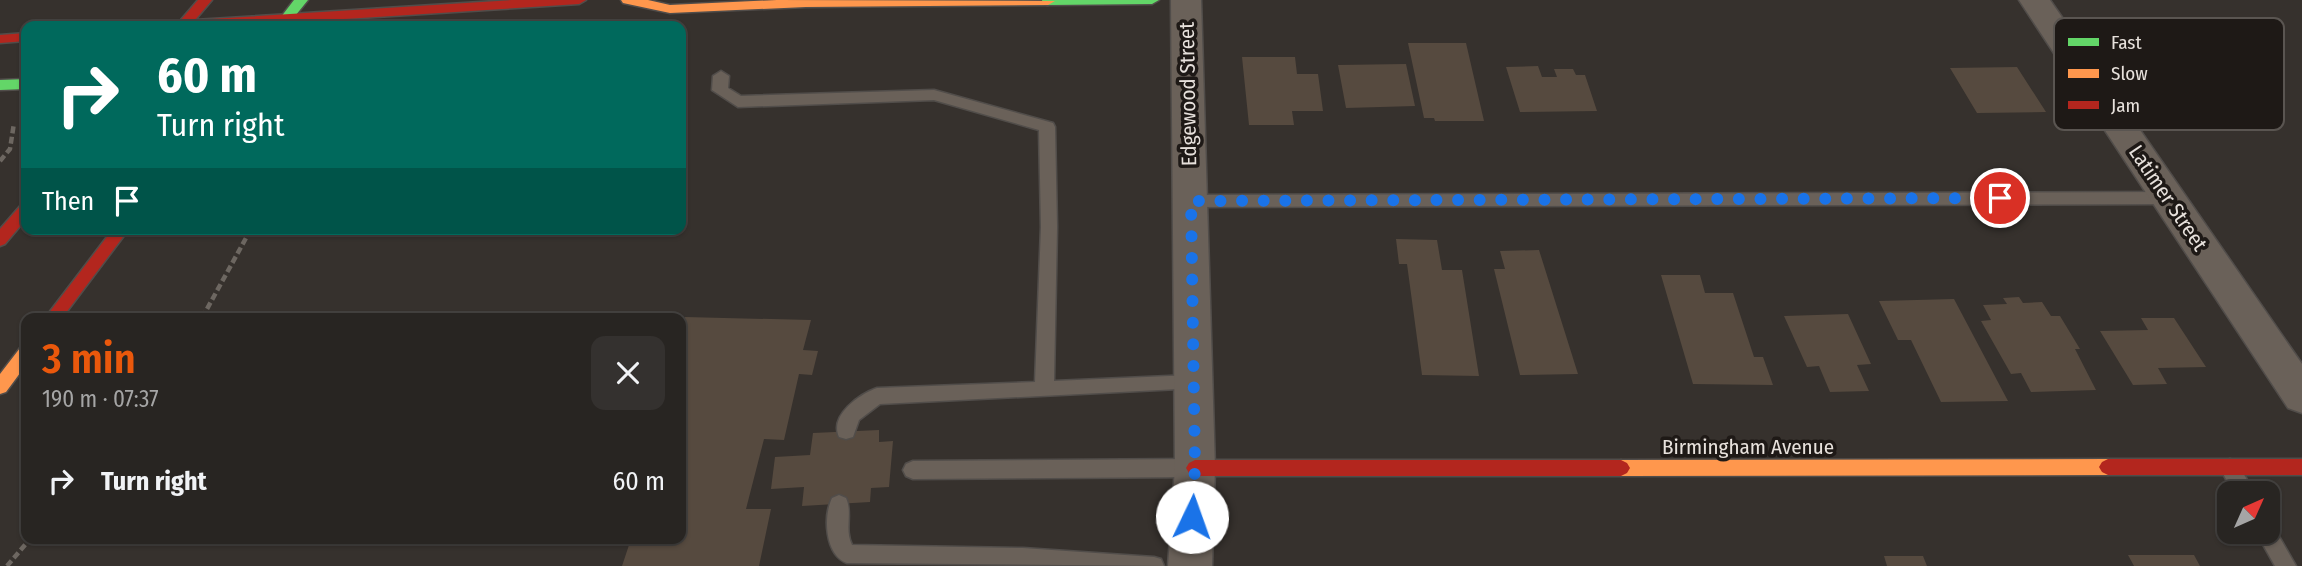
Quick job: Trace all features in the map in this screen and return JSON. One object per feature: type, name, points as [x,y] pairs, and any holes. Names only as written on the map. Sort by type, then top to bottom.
[{"type":"street","points":[[184,21],[205,0]]},
{"type":"street","points":[[284,21],[301,0]]},
{"type":"street","points":[[296,21],[579,0]]},
{"type":"street","points":[[628,0],[662,10],[806,3],[1152,0]]},
{"type":"street","name":"Edgewood Street","points":[[1186,0],[1195,468],[1190,566]]},
{"type":"street","name":"Latimer Street","points":[[2034,0],[2054,30]]},
{"type":"street","points":[[0,39],[21,37]]},
{"type":"street","points":[[0,85],[21,84]]},
{"type":"street","name":"Latimer Street","points":[[2122,130],[2302,396]]},
{"type":"street","points":[[0,240],[21,215]]},
{"type":"street","points":[[57,313],[117,235]]},
{"type":"street","points":[[0,387],[21,360]]},
{"type":"street","name":"Birmingham Avenue","points":[[1195,468],[2302,467]]},
{"type":"lane","points":[[721,76],[720,90],[738,102],[934,95],[1047,127],[1049,227],[1044,389]]},
{"type":"lane","points":[[1191,201],[2168,198]]},
{"type":"lane","points":[[846,431],[848,421],[860,406],[877,396],[1192,383]]},
{"type":"lane","points":[[913,470],[1195,468]]},
{"type":"lane","points":[[2230,468],[2238,481]]},
{"type":"lane","points":[[839,503],[836,533],[839,544],[848,554],[1154,566]]},
{"type":"lane","points":[[2273,544],[2286,566]]},
{"type":"path","points":[[0,161],[10,149],[14,122]]},
{"type":"path","points":[[205,313],[248,235]]},
{"type":"path","points":[[7,566],[26,544]]},
{"type":"building","points":[[1408,43],[1466,43],[1484,121],[1435,121],[1434,118],[1424,118]]},
{"type":"building","points":[[1242,57],[1295,57],[1297,74],[1318,74],[1323,111],[1292,111],[1294,125],[1249,125]]},
{"type":"building","points":[[1406,64],[1415,106],[1346,108],[1338,65]]},
{"type":"building","points":[[1538,66],[1542,77],[1557,77],[1554,69],[1573,69],[1576,75],[1585,75],[1597,111],[1520,112],[1506,67]]},
{"type":"building","points":[[2017,67],[2046,112],[1977,113],[1950,68]]},
{"type":"building","points":[[1396,239],[1437,240],[1442,270],[1462,270],[1479,376],[1422,375],[1407,264],[1399,264]]},
{"type":"building","points":[[1539,250],[1578,374],[1520,375],[1494,269],[1505,269],[1500,251]]},
{"type":"building","points":[[1661,275],[1700,275],[1705,293],[1733,293],[1754,357],[1763,357],[1773,385],[1693,384]]},
{"type":"building","points":[[2019,297],[2023,303],[2042,302],[2051,316],[2060,316],[2080,349],[2075,349],[2096,390],[2031,392],[2021,373],[2011,374],[1981,321],[1991,320],[1983,305],[2007,304],[2003,298]]},
{"type":"building","points":[[1954,299],[2008,401],[1941,402],[1911,340],[1898,340],[1879,301]]},
{"type":"building","points":[[1848,314],[1871,364],[1857,365],[1869,391],[1830,392],[1819,366],[1807,367],[1784,316]]},
{"type":"building","points":[[686,317],[811,320],[803,350],[818,351],[812,375],[799,374],[784,440],[764,439],[746,509],[771,509],[759,566],[622,566],[629,544],[686,544]]},
{"type":"building","points":[[2141,318],[2174,318],[2206,367],[2158,368],[2167,384],[2133,385],[2100,331],[2148,330]]},
{"type":"building","points":[[879,430],[879,442],[893,441],[889,487],[871,488],[870,502],[802,506],[804,487],[771,489],[775,457],[810,455],[813,433]]},
{"type":"building","points":[[2128,555],[2194,555],[2200,566],[2134,566]]},
{"type":"building","points":[[1884,556],[1923,556],[1927,566],[1887,566]]},
{"type":"traffic: fast","points":[[284,21],[301,0]]},
{"type":"traffic: fast","points":[[1048,1],[1152,0]]},
{"type":"traffic: fast","points":[[0,85],[21,84]]},
{"type":"traffic: slow","points":[[628,0],[670,9],[806,3],[1048,1]]},
{"type":"traffic: slow","points":[[0,387],[21,360]]},
{"type":"traffic: slow","points":[[1621,468],[2108,467]]},
{"type":"traffic: jam","points":[[187,21],[205,0]]},
{"type":"traffic: jam","points":[[249,21],[579,0]]},
{"type":"traffic: jam","points":[[0,39],[21,37]]},
{"type":"traffic: jam","points":[[0,240],[21,215]]},
{"type":"traffic: jam","points":[[57,313],[117,235]]},
{"type":"traffic: jam","points":[[2108,467],[2302,467]]},
{"type":"traffic: jam","points":[[1195,468],[1621,468]]},
{"type":"route","points":[[1192,517],[1195,468],[1191,201],[2000,198]]}]
